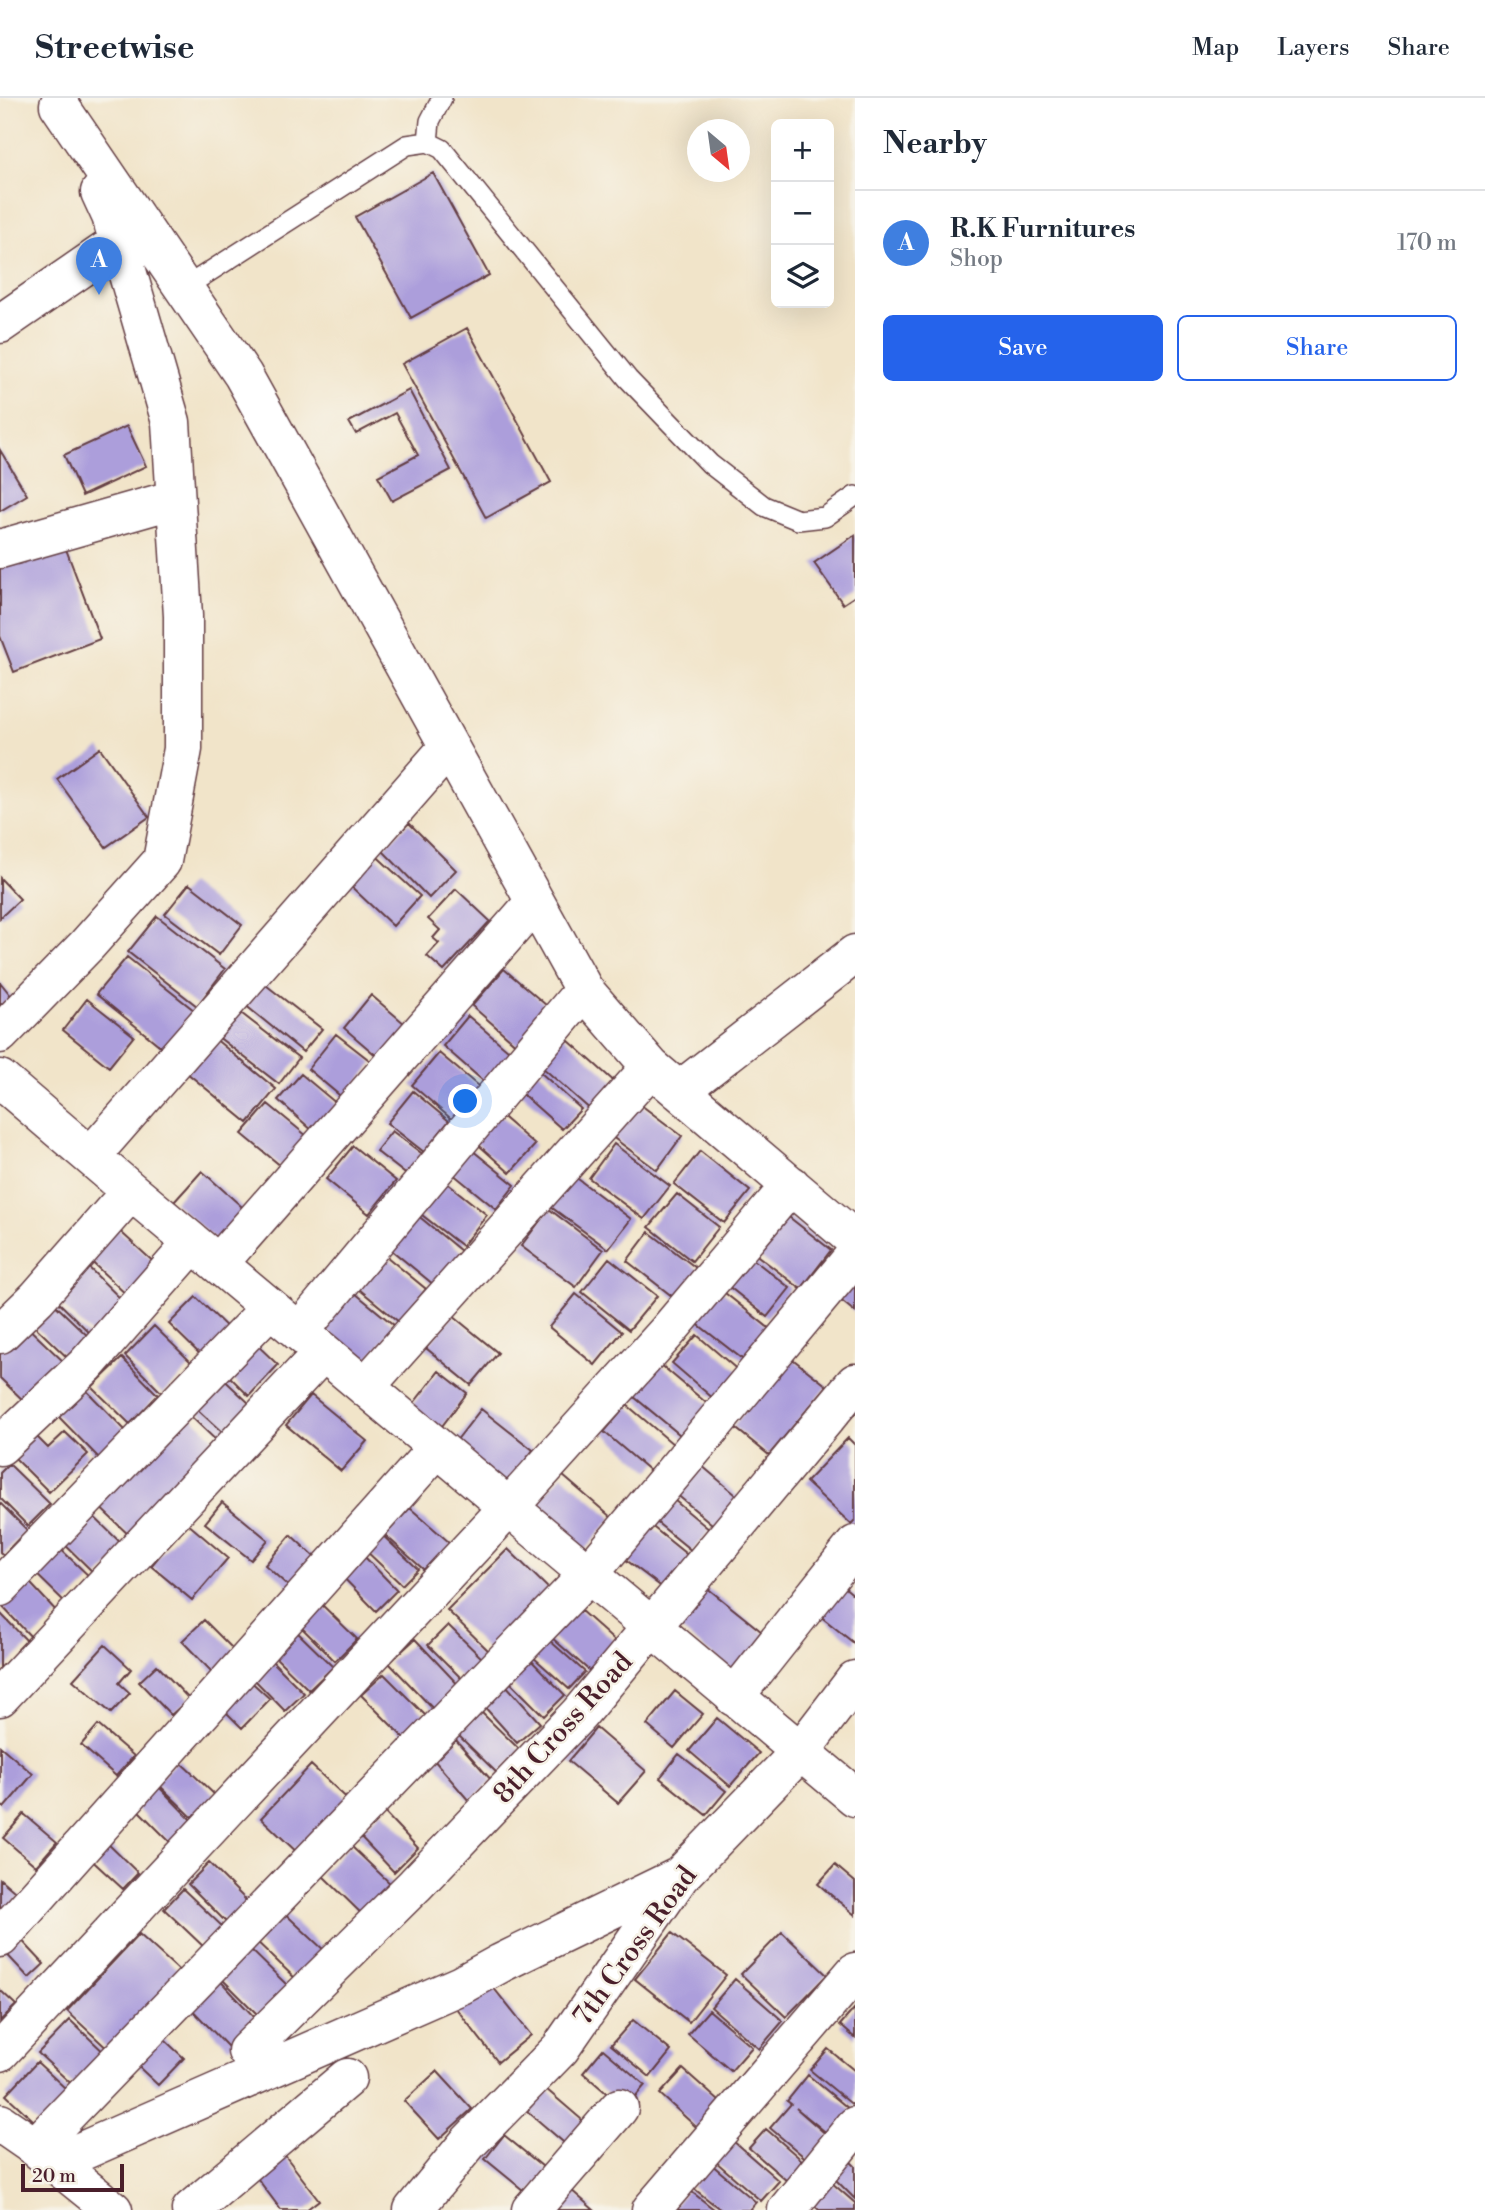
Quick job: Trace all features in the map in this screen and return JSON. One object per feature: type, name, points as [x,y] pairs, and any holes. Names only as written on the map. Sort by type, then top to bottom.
[{"type":"street","points":[[0,1034],[87,945],[162,862],[183,749],[183,616],[171,422],[111,216],[57,102]]},
{"type":"street","points":[[57,102],[243,375],[584,990],[665,1079],[855,1240]]},
{"type":"street","points":[[0,324],[119,242]]},
{"type":"street","points":[[0,549],[175,499]]},
{"type":"street","points":[[91,1156],[448,748]]},
{"type":"street","points":[[0,1447],[206,1254],[534,903]]},
{"type":"street","points":[[365,1387],[665,1079],[855,954]]},
{"type":"street","points":[[0,1697],[297,1331],[584,990]]},
{"type":"street","points":[[0,1079],[855,1797]]},
{"type":"street","points":[[0,2052],[509,1507],[667,1332],[791,1185]]},
{"type":"street","points":[[0,1334],[37,1298],[131,1191]]},
{"type":"street","points":[[45,2155],[589,1575],[855,1255]]},
{"type":"street","points":[[0,1587],[297,1331]]},
{"type":"street","name":"8th Cross Road","points":[[247,2051],[415,1885],[579,1714],[855,1382]]},
{"type":"street","points":[[0,1938],[437,1448]]},
{"type":"street","points":[[734,1697],[855,1545]]},
{"type":"street","name":"7th Cross Road","points":[[413,2210],[468,2143],[560,2049],[680,1876],[800,1752],[855,1680]]},
{"type":"street","points":[[45,2155],[461,1985],[680,1876]]},
{"type":"street","points":[[651,2210],[855,1972]]},
{"type":"street","points":[[191,2210],[347,2078]]},
{"type":"street","points":[[531,2210],[620,2108]]},
{"type":"street","points":[[0,2123],[113,2210]]},
{"type":"street","points":[[787,2210],[855,2126]]},
{"type":"lane","points":[[428,142],[430,121],[442,98]]},
{"type":"lane","points":[[184,288],[407,145],[428,142],[442,149],[628,379],[710,464],[764,506],[798,520],[825,517],[855,496]]},
{"type":"building","points":[[433,173],[489,275],[411,318],[355,217]]},
{"type":"building","points":[[467,328],[551,482],[486,518],[402,364]]},
{"type":"building","points":[[409,390],[451,470],[392,501],[378,476],[418,455],[395,413],[356,434],[349,422]]},
{"type":"building","points":[[127,426],[146,466],[82,496],[64,455]]},
{"type":"building","points":[[0,450],[27,495],[0,511]]},
{"type":"building","points":[[855,535],[855,596],[843,604],[814,563]]},
{"type":"building","points":[[61,536],[100,639],[14,672],[0,636],[0,559]]},
{"type":"building","points":[[100,748],[149,817],[106,847],[57,779]]},
{"type":"building","points":[[409,823],[456,870],[429,898],[382,850]]},
{"type":"building","points":[[370,850],[420,896],[393,926],[343,879]]},
{"type":"building","points":[[0,878],[20,899],[0,918]]},
{"type":"building","points":[[189,884],[242,925],[219,955],[165,914]]},
{"type":"building","points":[[456,889],[490,921],[444,971],[427,956],[439,943],[433,938],[440,930],[428,919]]},
{"type":"building","points":[[157,916],[225,969],[197,1006],[128,952]]},
{"type":"building","points":[[127,957],[195,1011],[164,1049],[96,994]]},
{"type":"building","points":[[504,969],[560,1017],[527,1054],[472,1006]]},
{"type":"building","points":[[0,982],[12,997],[0,1007]]},
{"type":"building","points":[[262,982],[322,1029],[303,1052],[244,1004]]},
{"type":"building","points":[[371,995],[412,1030],[385,1063],[344,1028]]},
{"type":"building","points":[[87,999],[134,1036],[109,1067],[63,1030]]},
{"type":"building","points":[[237,1010],[299,1058],[279,1084],[217,1036]]},
{"type":"building","points":[[468,1016],[515,1056],[489,1086],[443,1046]]},
{"type":"building","points":[[559,1032],[617,1084],[592,1111],[534,1060]]},
{"type":"building","points":[[336,1034],[373,1063],[344,1099],[308,1069]]},
{"type":"building","points":[[214,1038],[276,1089],[248,1123],[186,1072]]},
{"type":"building","points":[[439,1053],[484,1091],[456,1123],[412,1085]]},
{"type":"building","points":[[530,1063],[581,1109],[562,1129],[511,1084]]},
{"type":"building","points":[[301,1074],[337,1104],[313,1131],[278,1100]]},
{"type":"building","points":[[413,1091],[449,1121],[424,1152],[387,1123]]},
{"type":"building","points":[[633,1099],[682,1136],[657,1170],[607,1133]]},
{"type":"building","points":[[268,1104],[313,1141],[287,1171],[242,1134]]},
{"type":"building","points":[[497,1112],[535,1145],[510,1173],[472,1139]]},
{"type":"building","points":[[392,1131],[433,1162],[417,1183],[376,1151]]},
{"type":"building","points":[[614,1144],[670,1186],[644,1219],[589,1178]]},
{"type":"building","points":[[353,1146],[396,1181],[369,1214],[326,1179]]},
{"type":"building","points":[[467,1146],[515,1185],[496,1209],[447,1169]]},
{"type":"building","points":[[700,1151],[750,1191],[724,1223],[674,1184]]},
{"type":"building","points":[[202,1171],[251,1215],[223,1247],[174,1202]]},
{"type":"building","points":[[438,1176],[487,1215],[462,1246],[413,1208]]},
{"type":"building","points":[[574,1176],[631,1219],[608,1249],[551,1207]]},
{"type":"building","points":[[677,1194],[719,1227],[692,1261],[649,1227]]},
{"type":"building","points":[[549,1209],[603,1250],[576,1287],[521,1246]]},
{"type":"building","points":[[780,1210],[831,1250],[801,1289],[750,1250]]},
{"type":"building","points":[[416,1214],[467,1256],[439,1289],[389,1248]]},
{"type":"building","points":[[111,1223],[158,1266],[129,1297],[82,1253]]},
{"type":"building","points":[[649,1232],[700,1271],[677,1300],[627,1261]]},
{"type":"building","points":[[375,1247],[426,1289],[399,1322],[348,1280]]},
{"type":"building","points":[[745,1253],[790,1288],[767,1317],[722,1281]]},
{"type":"building","points":[[609,1258],[657,1296],[629,1330],[582,1292]]},
{"type":"building","points":[[80,1259],[129,1307],[96,1339],[48,1292]]},
{"type":"building","points":[[855,1276],[855,1312],[833,1294]]},
{"type":"building","points":[[344,1284],[395,1326],[365,1362],[314,1320]]},
{"type":"building","points":[[720,1289],[775,1333],[750,1365],[695,1322]]},
{"type":"building","points":[[576,1294],[622,1332],[595,1365],[549,1327]]},
{"type":"building","points":[[46,1296],[95,1343],[74,1364],[25,1317]]},
{"type":"building","points":[[196,1297],[234,1334],[207,1361],[169,1324]]},
{"type":"building","points":[[453,1316],[498,1353],[471,1385],[426,1348]]},
{"type":"building","points":[[20,1320],[66,1364],[27,1404],[0,1378],[0,1340]]},
{"type":"building","points":[[154,1326],[193,1364],[163,1394],[125,1356]]},
{"type":"building","points":[[697,1335],[747,1378],[722,1406],[672,1363]]},
{"type":"building","points":[[251,1339],[278,1365],[249,1396],[222,1369]]},
{"type":"building","points":[[790,1357],[827,1386],[769,1455],[733,1426]]},
{"type":"building","points":[[122,1358],[158,1395],[130,1424],[92,1387]]},
{"type":"building","points":[[660,1364],[717,1412],[691,1444],[633,1396]]},
{"type":"building","points":[[215,1371],[250,1404],[223,1433],[187,1400]]},
{"type":"building","points":[[439,1371],[467,1393],[439,1430],[410,1408]]},
{"type":"building","points":[[83,1387],[126,1431],[99,1458],[55,1413]]},
{"type":"building","points":[[311,1395],[367,1441],[341,1471],[286,1425]]},
{"type":"building","points":[[627,1405],[673,1444],[650,1471],[604,1432]]},
{"type":"building","points":[[181,1407],[220,1444],[131,1537],[92,1500]]},
{"type":"building","points":[[481,1409],[533,1450],[501,1491],[449,1450]]},
{"type":"building","points":[[31,1431],[48,1448],[65,1432],[88,1454],[49,1492],[9,1452]]},
{"type":"building","points":[[848,1438],[855,1445],[855,1520],[851,1524],[806,1482]]},
{"type":"building","points":[[694,1459],[742,1500],[718,1529],[669,1488]]},
{"type":"building","points":[[9,1464],[50,1504],[28,1526],[0,1498],[0,1473]]},
{"type":"building","points":[[562,1475],[612,1518],[581,1554],[531,1511]]},
{"type":"building","points":[[662,1490],[710,1530],[692,1551],[644,1512]]},
{"type":"building","points":[[222,1502],[268,1540],[251,1560],[205,1523]]},
{"type":"building","points":[[0,1503],[27,1530],[3,1555],[0,1552]]},
{"type":"building","points":[[83,1506],[127,1549],[98,1577],[55,1535]]},
{"type":"building","points":[[410,1508],[457,1549],[432,1577],[385,1535]]},
{"type":"building","points":[[644,1520],[696,1562],[671,1594],[617,1553]]},
{"type":"building","points":[[187,1523],[228,1558],[192,1600],[151,1566]]},
{"type":"building","points":[[379,1532],[418,1569],[402,1585],[363,1548]]},
{"type":"building","points":[[291,1535],[322,1564],[296,1593],[265,1565]]},
{"type":"building","points":[[52,1541],[92,1579],[67,1604],[28,1566]]},
{"type":"building","points":[[356,1548],[397,1590],[376,1611],[335,1569]]},
{"type":"building","points":[[508,1549],[553,1593],[492,1654],[447,1610]]},
{"type":"building","points":[[19,1571],[59,1614],[33,1639],[0,1604]]},
{"type":"building","points":[[843,1586],[855,1596],[855,1644],[819,1615]]},
{"type":"building","points":[[706,1587],[767,1636],[737,1674],[676,1626]]},
{"type":"building","points":[[316,1599],[357,1639],[335,1661],[294,1620]]},
{"type":"building","points":[[570,1601],[618,1644],[592,1673],[543,1630]]},
{"type":"building","points":[[0,1613],[30,1644],[0,1673]]},
{"type":"building","points":[[204,1620],[235,1651],[213,1673],[182,1641]]},
{"type":"building","points":[[448,1625],[489,1665],[468,1685],[428,1645]]},
{"type":"building","points":[[293,1628],[333,1667],[309,1690],[270,1652]]},
{"type":"building","points":[[540,1632],[585,1672],[569,1689],[524,1649]]},
{"type":"building","points":[[415,1639],[464,1691],[439,1715],[389,1663]]},
{"type":"building","points":[[105,1645],[131,1669],[119,1683],[130,1693],[111,1713],[73,1680]]},
{"type":"building","points":[[521,1650],[565,1695],[544,1716],[499,1671]]},
{"type":"building","points":[[269,1658],[304,1693],[285,1711],[251,1676]]},
{"type":"building","points":[[157,1665],[189,1699],[171,1715],[139,1682]]},
{"type":"building","points":[[384,1674],[434,1724],[412,1746],[361,1695]]},
{"type":"building","points":[[245,1676],[270,1699],[242,1728],[218,1704]]},
{"type":"building","points":[[505,1684],[540,1723],[517,1743],[482,1704]]},
{"type":"building","points":[[675,1691],[703,1714],[674,1748],[647,1725]]},
{"type":"building","points":[[480,1711],[521,1751],[498,1774],[457,1734]]},
{"type":"building","points":[[717,1718],[759,1753],[730,1786],[689,1751]]},
{"type":"building","points":[[98,1725],[134,1756],[116,1776],[81,1745]]},
{"type":"building","points":[[596,1728],[646,1771],[618,1803],[568,1761]]},
{"type":"building","points":[[456,1740],[492,1781],[469,1801],[434,1760]]},
{"type":"building","points":[[0,1746],[33,1774],[4,1808],[0,1804]]},
{"type":"building","points":[[679,1754],[726,1791],[706,1815],[660,1778]]},
{"type":"building","points":[[178,1760],[215,1795],[193,1818],[156,1782]]},
{"type":"building","points":[[311,1765],[354,1805],[303,1858],[261,1818]]},
{"type":"building","points":[[156,1784],[196,1825],[174,1846],[134,1806]]},
{"type":"building","points":[[383,1811],[418,1848],[394,1872],[358,1834]]},
{"type":"building","points":[[24,1814],[57,1842],[36,1866],[3,1838]]},
{"type":"building","points":[[102,1838],[138,1873],[123,1889],[86,1855]]},
{"type":"building","points":[[350,1845],[395,1888],[366,1918],[321,1874]]},
{"type":"building","points":[[209,1863],[252,1906],[231,1927],[188,1884]]},
{"type":"building","points":[[835,1865],[855,1882],[855,1915],[818,1884]]},
{"type":"building","points":[[0,1879],[20,1896],[0,1919]]},
{"type":"building","points":[[183,1889],[225,1929],[206,1949],[164,1909]]},
{"type":"building","points":[[279,1908],[326,1952],[298,1981],[252,1937]]},
{"type":"building","points":[[782,1932],[827,1975],[786,2017],[741,1974]]},
{"type":"building","points":[[15,1933],[44,1964],[29,1978],[0,1947]]},
{"type":"building","points":[[672,1933],[726,1975],[689,2022],[635,1979]]},
{"type":"building","points":[[139,1934],[185,1976],[113,2054],[67,2011]]},
{"type":"building","points":[[245,1944],[288,1986],[259,2016],[216,1973]]},
{"type":"building","points":[[212,1972],[257,2020],[229,2048],[183,2000]]},
{"type":"building","points":[[485,1977],[531,2035],[498,2062],[452,2003]]},
{"type":"building","points":[[735,1979],[783,2021],[759,2049],[711,2007]]},
{"type":"building","points":[[0,1990],[16,2005],[0,2021]]},
{"type":"building","points":[[855,2008],[855,2038],[840,2025]]},
{"type":"building","points":[[709,2010],[752,2047],[731,2071],[688,2034]]},
{"type":"building","points":[[70,2020],[110,2058],[79,2091],[38,2053]]},
{"type":"building","points":[[633,2020],[671,2051],[650,2077],[611,2045]]},
{"type":"building","points":[[154,2030],[184,2058],[158,2085],[128,2057]]},
{"type":"building","points":[[603,2049],[645,2085],[625,2109],[583,2073]]},
{"type":"building","points":[[828,2049],[855,2071],[855,2107],[810,2070]]},
{"type":"building","points":[[37,2062],[79,2101],[48,2134],[6,2095]]},
{"type":"building","points":[[683,2069],[728,2109],[705,2135],[660,2094]]},
{"type":"building","points":[[437,2071],[472,2109],[439,2139],[404,2101]]},
{"type":"building","points":[[808,2075],[855,2114],[834,2139],[796,2108],[829,2137],[809,2161],[770,2128],[791,2104],[787,2101]]},
{"type":"building","points":[[546,2089],[595,2131],[576,2153],[527,2111]]},
{"type":"building","points":[[766,2129],[811,2168],[794,2187],[749,2148]]},
{"type":"building","points":[[504,2135],[548,2171],[529,2195],[485,2159]]},
{"type":"building","points":[[733,2141],[779,2181],[761,2201],[715,2161]]},
{"type":"building","points":[[283,2153],[319,2200],[306,2210],[281,2210],[255,2175]]},
{"type":"building","points":[[846,2157],[855,2166],[855,2199],[830,2174]]},
{"type":"building","points":[[711,2164],[756,2202],[749,2210],[721,2210],[692,2187]]},
{"type":"building","points":[[823,2175],[855,2203],[855,2210],[819,2210],[804,2196]]},
{"type":"building","points":[[562,2182],[594,2210],[547,2210]]},
{"type":"building","points":[[688,2189],[715,2210],[671,2210]]},
{"type":"place","name":"R.K Furnitures","points":[[99,295]]}]
